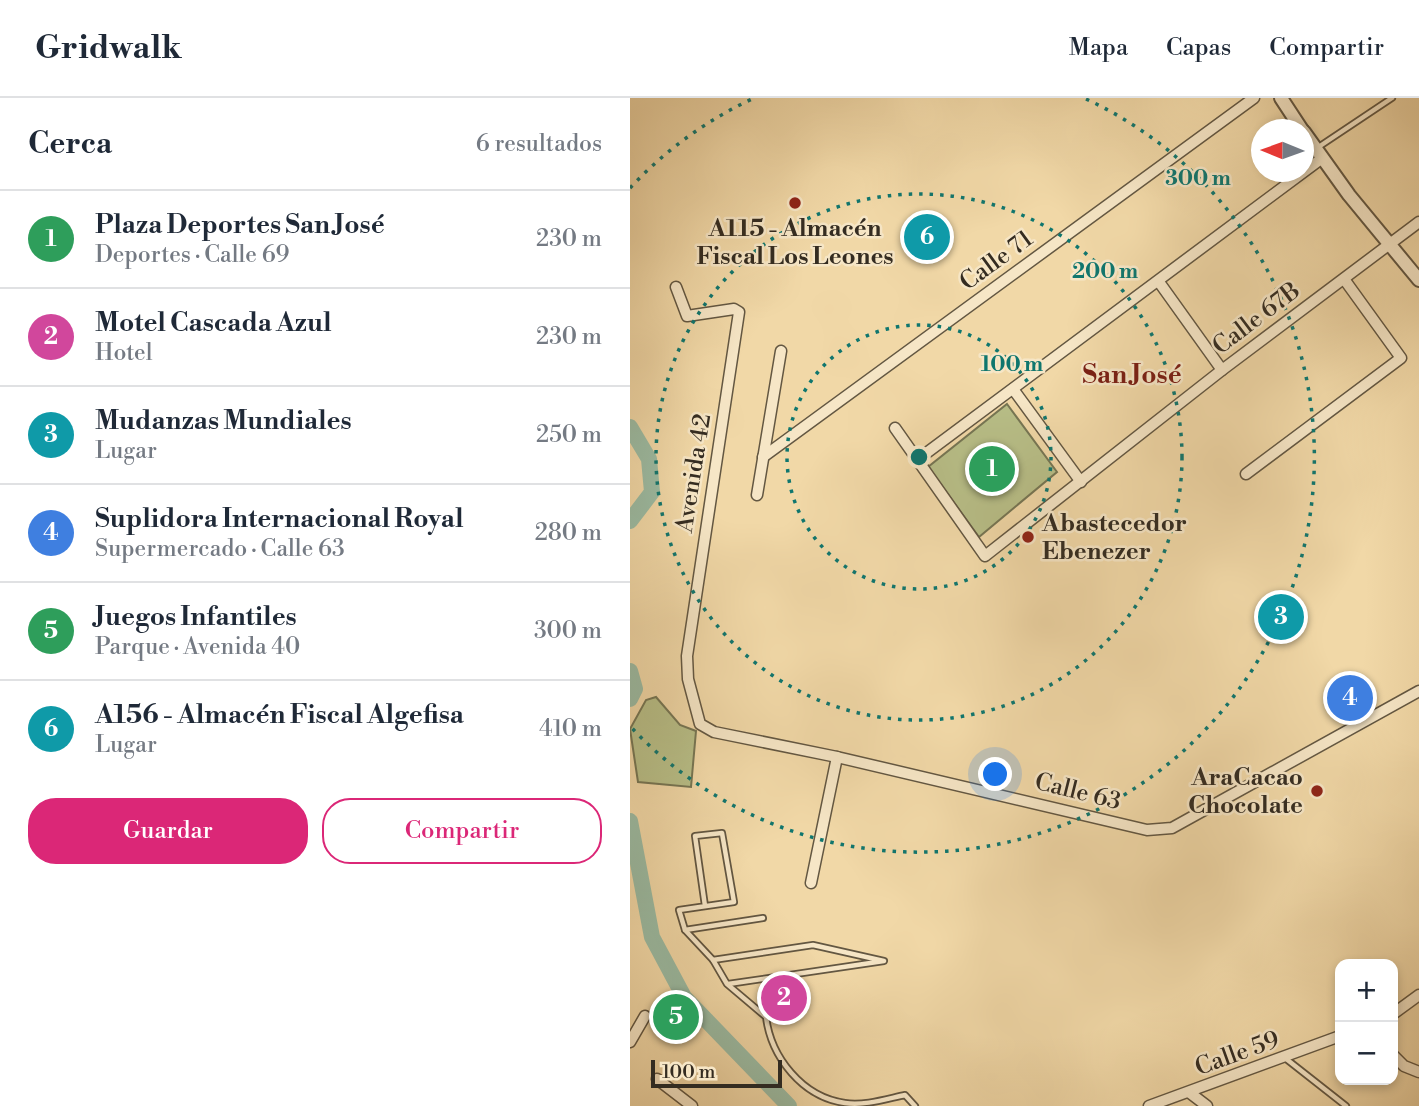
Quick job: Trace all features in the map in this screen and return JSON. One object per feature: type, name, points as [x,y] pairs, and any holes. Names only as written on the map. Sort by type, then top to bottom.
[{"type":"street","name":"Calle 71","points":[[763,457],[1254,98]]},
{"type":"street","points":[[1281,98],[1295,119]]},
{"type":"street","points":[[1314,148],[1419,280]]},
{"type":"street","points":[[895,428],[917,460],[1159,282],[1318,154]]},
{"type":"street","name":"Calle 67B","points":[[917,460],[985,556],[1222,370],[1419,222]]},
{"type":"street","points":[[1246,474],[1402,358],[1344,279]]},
{"type":"street","points":[[1159,282],[1222,370]]},
{"type":"street","name":"Avenida 42","points":[[676,287],[687,316],[734,309],[739,312],[689,635],[688,679],[700,724]]},
{"type":"street","points":[[757,495],[781,351]]},
{"type":"street","points":[[1013,389],[1081,482]]},
{"type":"street","name":"Calle 63","points":[[700,724],[714,732],[837,757],[1147,830],[1172,828],[1419,691]]},
{"type":"street","points":[[811,883],[837,757]]},
{"type":"street","points":[[1398,1010],[1419,995]]},
{"type":"street","points":[[630,1042],[645,1016]]},
{"type":"street","name":"Calle 59","points":[[1149,1106],[1335,1039]]},
{"type":"street","points":[[1398,1060],[1404,1066],[1419,1072]]},
{"type":"street","points":[[657,1079],[692,1106]]},
{"type":"street","points":[[1190,1093],[1207,1106]]},
{"type":"lane","points":[[1318,154],[1392,98]]},
{"type":"lane","points":[[705,906],[695,836],[722,834],[734,902],[679,910],[685,930],[713,960],[727,984],[766,1017],[769,1039],[788,1071],[820,1095],[846,1103],[905,1095],[915,1106]]},
{"type":"lane","points":[[685,930],[763,918]]},
{"type":"lane","points":[[713,960],[813,945],[884,961],[727,984]]},
{"type":"lane","points":[[1285,1058],[1346,1106]]},
{"type":"green space","points":[[1007,404],[1057,472],[979,537],[928,467]]},
{"type":"green space","points":[[656,697],[680,725],[696,731],[691,787],[638,782],[630,729],[646,700]]},
{"type":"waterway","points":[[630,427],[649,459],[652,492],[630,521]]},
{"type":"waterway","points":[[630,671],[635,689],[630,699]]},
{"type":"waterway","points":[[630,821],[652,937],[684,997],[789,1106]]},
{"type":"place","name":"A115 - Almacén Fiscal Los Leones","points":[[795,203]]},
{"type":"place","name":"A156 - Almacén Fiscal Algefisa","points":[[927,237]]},
{"type":"place","name":"Plaza Deportes San José","points":[[992,469]]},
{"type":"place","name":"Abastecedor Ebenezer","points":[[1028,537]]},
{"type":"place","name":"Mudanzas Mundiales","points":[[1281,617]]},
{"type":"place","name":"Suplidora Internacional Royal","points":[[1350,698]]},
{"type":"place","name":"AraCacao Chocolate","points":[[1317,791]]},
{"type":"place","name":"Motel Cascada Azul","points":[[784,998]]},
{"type":"place","name":"Juegos Infantiles","points":[[676,1017]]},
{"type":"district","name":"San José","points":[[1132,374]]}]
